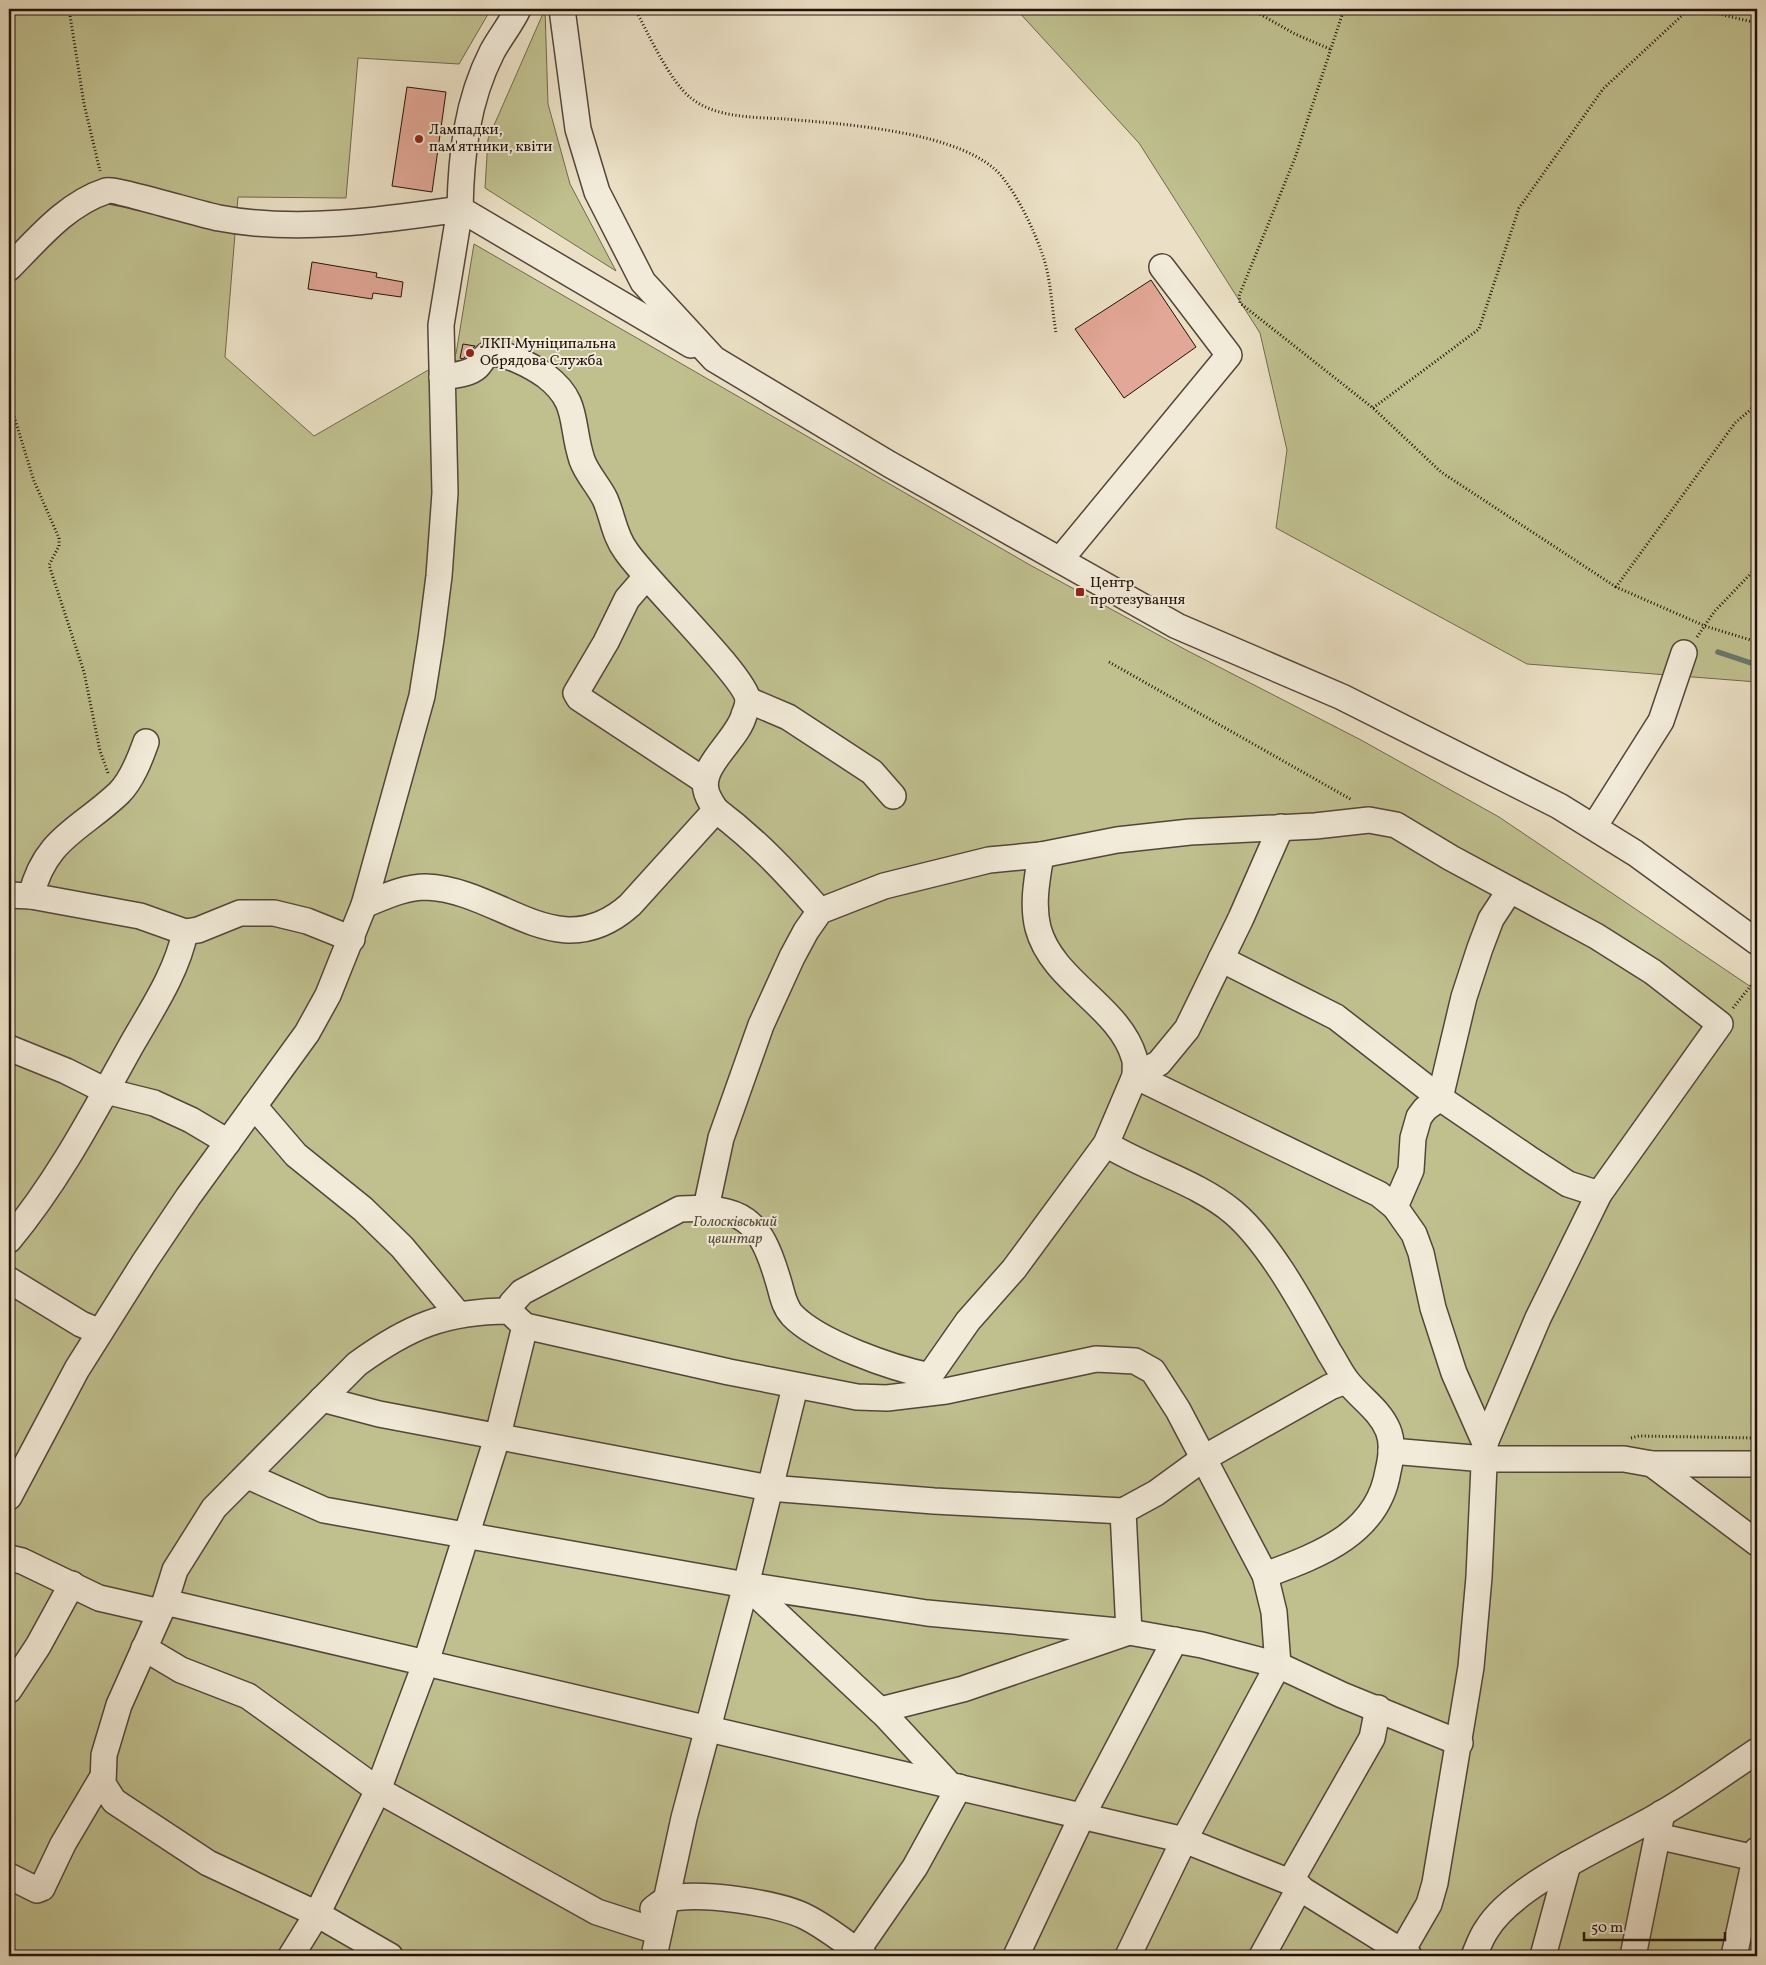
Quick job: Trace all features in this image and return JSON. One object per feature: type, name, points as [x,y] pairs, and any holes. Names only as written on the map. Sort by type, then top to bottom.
[{"type":"street","points":[[9,1497],[77,1369],[100,1332],[188,1197],[307,1033],[328,996],[364,905],[422,696],[431,639],[439,576],[445,493],[440,325],[460,209],[462,157],[468,118],[492,52],[518,9]]},
{"type":"street","points":[[562,9],[578,129],[597,192],[643,282],[714,359]]},
{"type":"street","points":[[12,262],[76,205],[108,190],[221,218],[288,225],[390,219],[460,209],[888,464],[1178,626],[1342,697],[1559,806],[1635,854],[1757,942]]},
{"type":"street","points":[[1060,560],[1193,415],[1229,355],[1162,267]]},
{"type":"street","points":[[442,377],[471,371],[487,355],[493,354],[522,362],[546,376],[561,389],[571,404],[583,463],[606,502],[613,528],[621,545],[646,577],[729,670],[740,684],[748,700],[788,717],[872,772],[893,796]]},
{"type":"street","points":[[646,577],[627,599],[576,693],[579,698],[705,781]]},
{"type":"street","points":[[1594,827],[1661,721],[1684,653]]},
{"type":"street","points":[[748,700],[740,727],[712,765],[705,781],[707,795],[716,810],[778,862],[820,911]]},
{"type":"street","points":[[146,742],[133,772],[119,793],[63,838],[20,896],[140,916],[185,932],[198,930],[240,913],[256,912],[294,917],[352,939]]},
{"type":"street","points":[[364,905],[404,889],[425,887],[448,890],[561,931],[581,931],[616,918],[716,810]]},
{"type":"street","points":[[9,1558],[22,1561],[99,1598],[163,1607],[426,1662],[1184,1840],[1295,1884],[1403,1955],[1429,1904],[1435,1883],[1460,1743],[1471,1667],[1485,1451],[1538,1318],[1599,1194],[1720,1024],[1653,972],[1596,936],[1451,858],[1396,825],[1369,820],[1190,832],[1117,840],[1041,855],[989,860],[884,886],[820,911],[796,951],[760,1025],[721,1138],[706,1208]]},
{"type":"street","points":[[1136,1076],[1160,1063],[1175,1046],[1202,1003],[1281,827]]},
{"type":"street","points":[[915,1389],[968,1321],[1014,1269],[1106,1144],[1136,1076],[1135,1058],[1117,1026],[1059,966],[1043,941],[1038,927],[1035,894],[1041,855]]},
{"type":"street","points":[[1395,1207],[1411,1170],[1413,1138],[1419,1117],[1425,1109],[1440,1098],[1464,998],[1480,948],[1491,919],[1510,890]]},
{"type":"street","points":[[9,1240],[32,1212],[73,1150],[181,951],[185,932]]},
{"type":"street","points":[[1221,959],[1336,1017],[1440,1098],[1557,1178],[1578,1188],[1599,1194]]},
{"type":"street","points":[[9,1048],[58,1068],[106,1092],[154,1103],[191,1120],[228,1142]]},
{"type":"street","points":[[1136,1076],[1379,1194],[1395,1207],[1414,1234],[1421,1253],[1436,1318],[1454,1373],[1485,1451]]},
{"type":"street","points":[[254,1106],[296,1155],[363,1209],[402,1248],[458,1314]]},
{"type":"street","points":[[1106,1144],[1131,1159],[1203,1193],[1231,1211],[1252,1230],[1308,1314],[1346,1381],[1380,1416],[1389,1432],[1391,1451],[1387,1480],[1382,1496],[1373,1512],[1358,1529],[1337,1544],[1309,1559],[1265,1575]]},
{"type":"street","points":[[291,1956],[316,1914],[378,1790],[426,1662],[498,1435],[517,1318],[512,1303],[522,1292],[680,1210],[706,1208],[726,1211],[748,1220],[767,1250],[785,1305],[804,1326],[876,1360],[900,1368],[915,1389]]},
{"type":"street","points":[[9,1280],[81,1324],[100,1332]]},
{"type":"street","points":[[390,1956],[316,1914],[208,1863],[114,1801],[106,1791],[102,1778],[104,1755],[112,1723],[163,1607],[175,1570],[214,1508],[248,1476],[268,1452],[357,1364],[381,1346],[429,1322],[458,1314],[517,1318],[796,1386],[857,1397],[915,1389],[971,1387],[1096,1359],[1135,1361],[1153,1371],[1162,1382],[1204,1458],[1265,1575],[1274,1612],[1278,1665],[1184,1840],[1128,1956]]},
{"type":"street","points":[[322,1399],[379,1414],[498,1435],[769,1488],[934,1501],[1123,1512],[1156,1493],[1204,1458],[1330,1387],[1346,1381]]},
{"type":"street","points":[[654,1956],[684,1818],[746,1585],[796,1386]]},
{"type":"street","points":[[1391,1451],[1485,1451],[1624,1459],[1652,1464],[1757,1464]]},
{"type":"street","points":[[1652,1464],[1757,1542]]},
{"type":"street","points":[[248,1476],[324,1510],[746,1585],[926,1613],[1129,1632],[1175,1640],[1278,1665],[1460,1743]]},
{"type":"street","points":[[1123,1512],[1129,1632]]},
{"type":"street","points":[[9,1690],[38,1646],[72,1584]]},
{"type":"street","points":[[746,1585],[880,1710],[954,1786]]},
{"type":"street","points":[[880,1710],[963,1689],[1129,1632]]},
{"type":"street","points":[[1016,1956],[1082,1816],[1175,1640]]},
{"type":"street","points":[[144,1648],[181,1670],[248,1696],[378,1790],[596,1912],[658,1932]]},
{"type":"street","points":[[1262,1956],[1295,1884],[1372,1738],[1378,1708]]},
{"type":"street","points":[[1474,1956],[1487,1928],[1509,1903],[1568,1864],[1660,1825],[1757,1751]]},
{"type":"street","points":[[9,1876],[37,1890],[42,1888],[63,1844],[102,1778]]},
{"type":"street","points":[[632,1923],[666,1900],[710,1897],[758,1902],[805,1916],[831,1932],[860,1954],[915,1867],[954,1786]]},
{"type":"street","points":[[1660,1825],[1756,1854],[1734,1956]]},
{"type":"street","points":[[1640,1954],[1660,1825]]},
{"type":"street","points":[[1543,1956],[1568,1864]]},
{"type":"path","points":[[70,9],[84,104],[108,190]]},
{"type":"path","points":[[635,9],[676,82],[690,98],[711,110],[850,124],[916,136],[971,153],[979,159],[1002,177],[1026,217],[1044,259],[1056,333]]},
{"type":"path","points":[[1251,9],[1295,34],[1330,49]]},
{"type":"path","points":[[1344,9],[1295,158],[1239,298],[1247,310],[1373,408],[1441,472],[1616,587],[1705,626],[1757,642]]},
{"type":"path","points":[[1373,408],[1479,329],[1518,208],[1603,89],[1689,9]]},
{"type":"path","points":[[1698,9],[1757,23]]},
{"type":"path","points":[[9,400],[34,481],[59,538],[59,546],[49,565],[84,672],[104,766],[119,793]]},
{"type":"path","points":[[1616,587],[1735,423],[1757,404]]},
{"type":"path","points":[[1684,653],[1714,612],[1757,567]]},
{"type":"path","points":[[1108,662],[1354,801]]},
{"type":"path","points":[[1720,1024],[1757,978]]},
{"type":"path","points":[[1624,1459],[1626,1443],[1633,1437],[1757,1438]]},
{"type":"green space","name":"Голосківський цвинтар","points":[[9,9],[491,9],[459,64],[358,58],[346,198],[238,197],[225,357],[314,436],[456,354],[474,244],[1030,565],[1188,651],[1361,740],[1499,817],[1757,991],[1757,1956],[9,1956]]},
{"type":"green space","points":[[545,9],[548,104],[570,184],[616,271],[485,188],[488,139]]},
{"type":"green space","points":[[1016,9],[1757,9],[1757,682],[1527,664],[1276,528],[1287,450],[1260,333],[1139,143]]},
{"type":"building","name":"Лампадки, пам'ятники, квіти","points":[[407,87],[446,92],[432,192],[392,186]]},
{"type":"building","points":[[312,262],[377,273],[376,277],[403,282],[401,297],[373,293],[372,299],[308,289]]},
{"type":"building","points":[[1151,280],[1196,347],[1124,398],[1075,329]]},
{"type":"building","points":[[463,344],[475,346],[463,359],[460,358]]},
{"type":"waterway","points":[[1718,652],[1757,665]]},
{"type":"place","name":"Лампадки, пам'ятники, квіти","points":[[419,139]]},
{"type":"place","name":"ЛКП Муніципальна Обрядова Служба","points":[[470,353]]},
{"type":"place","name":"Центр протезування","points":[[1080,592]]}]
